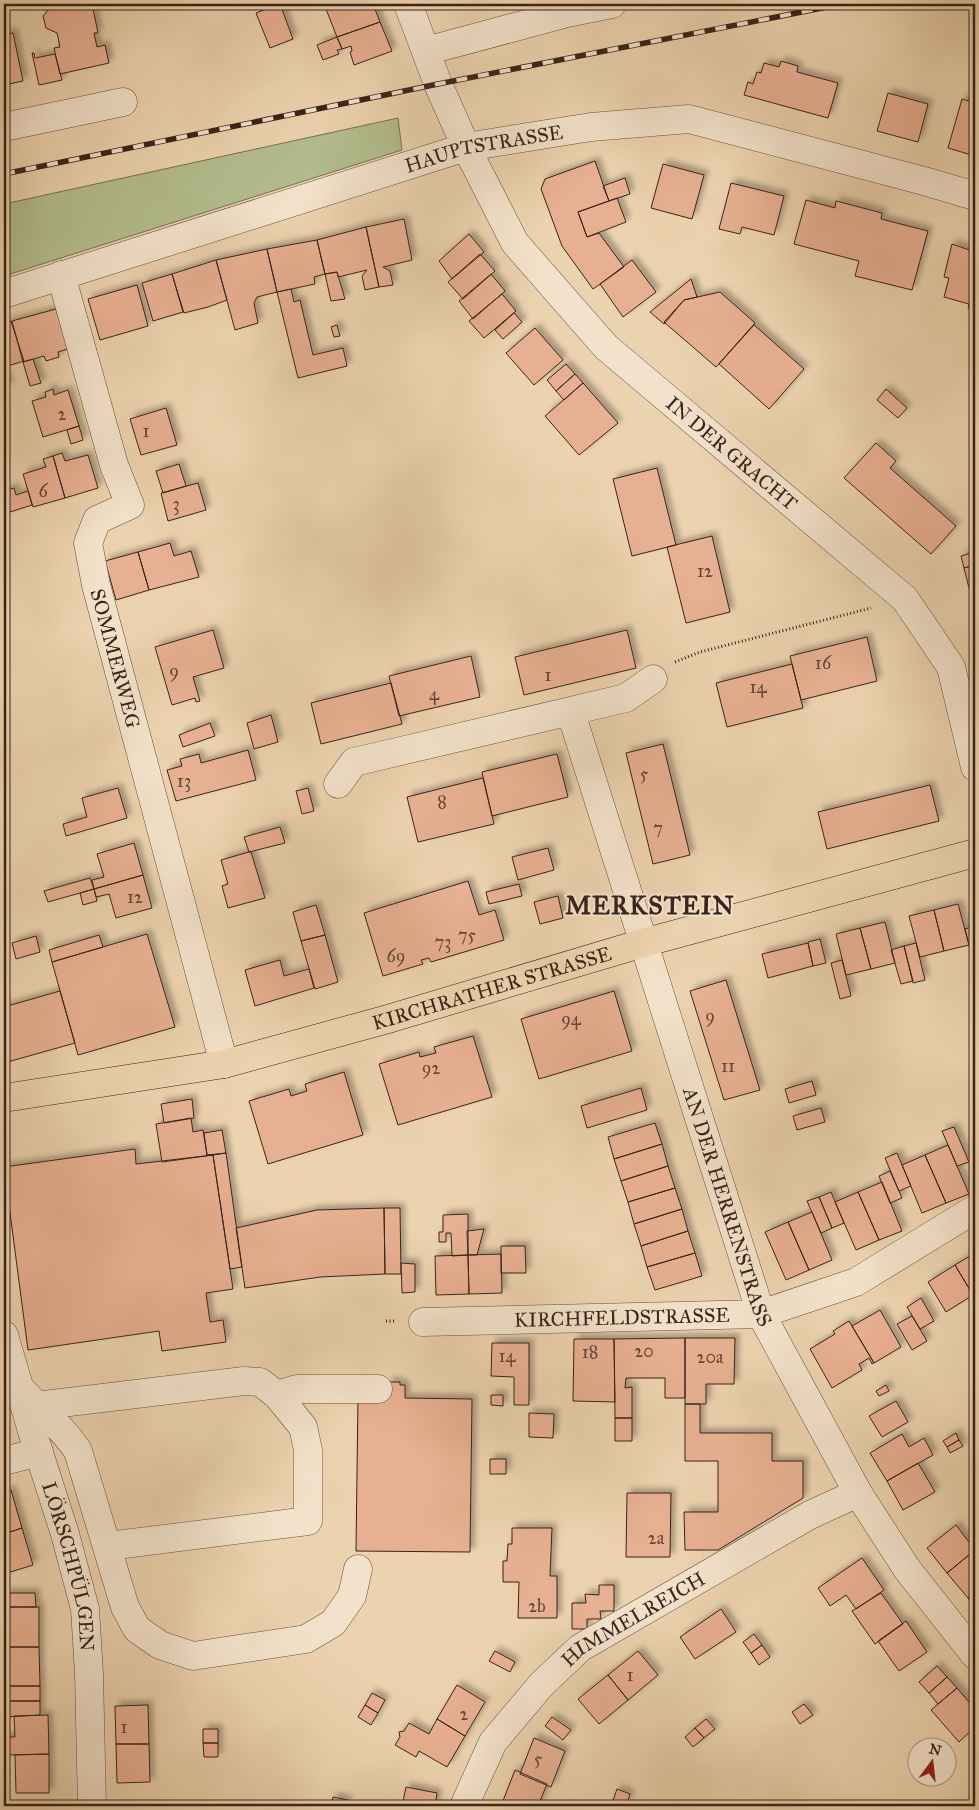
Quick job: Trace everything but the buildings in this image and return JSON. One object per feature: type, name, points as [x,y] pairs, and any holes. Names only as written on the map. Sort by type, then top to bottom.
[{"type":"main road","name":"KIRCHRATHER STRASSE","points":[[4,1098],[224,1064],[388,1019],[643,943],[975,853]]},
{"type":"street","name":"IN DER GRACHT","points":[[408,4],[466,147],[515,243],[606,347],[905,599],[951,666],[975,767]]},
{"type":"street","points":[[426,51],[567,13],[612,4]]},
{"type":"street","points":[[4,127],[123,102]]},
{"type":"street","name":"HAUPTSTRASSE","points":[[4,294],[466,147],[590,127],[689,119],[975,196]]},
{"type":"street","name":"SOMMERWEG","points":[[61,275],[114,464],[130,505],[97,520],[88,543],[96,585],[224,1064]]},
{"type":"street","points":[[338,784],[354,762],[571,713],[626,698],[653,679]]},
{"type":"street","name":"AN DER HERRENSTRASS","points":[[571,713],[761,1314],[858,1493],[907,1569],[975,1655]]},
{"type":"street","name":"KIRCHFELDSTRASSE","points":[[423,1322],[761,1314],[856,1282],[975,1209]]},
{"type":"street","name":"LÖRSCHPÜLGEN","points":[[4,1335],[18,1386],[66,1534],[85,1609],[89,1674],[92,1806]]},
{"type":"street","points":[[36,1406],[244,1382],[260,1382],[277,1395],[303,1427],[308,1450],[308,1521],[108,1546]]},
{"type":"street","points":[[18,1386],[36,1406],[68,1434],[78,1451],[125,1607],[137,1628],[160,1645],[193,1656],[306,1639],[333,1623],[352,1596],[358,1569]]},
{"type":"street","points":[[277,1395],[296,1389],[378,1389]]},
{"type":"street","points":[[4,1461],[39,1452]]},
{"type":"street","name":"HIMMELREICH","points":[[464,1806],[493,1742],[541,1685],[580,1648],[810,1515],[858,1493]]},
{"type":"path","points":[[653,679],[671,663],[700,652],[905,599]]},
{"type":"green space","points":[[398,118],[402,150],[4,276],[4,204]]},
{"type":"railway","points":[[4,174],[438,84],[842,4]]},
{"type":"district","name":"MERKSTEIN","points":[[650,905]]}]
